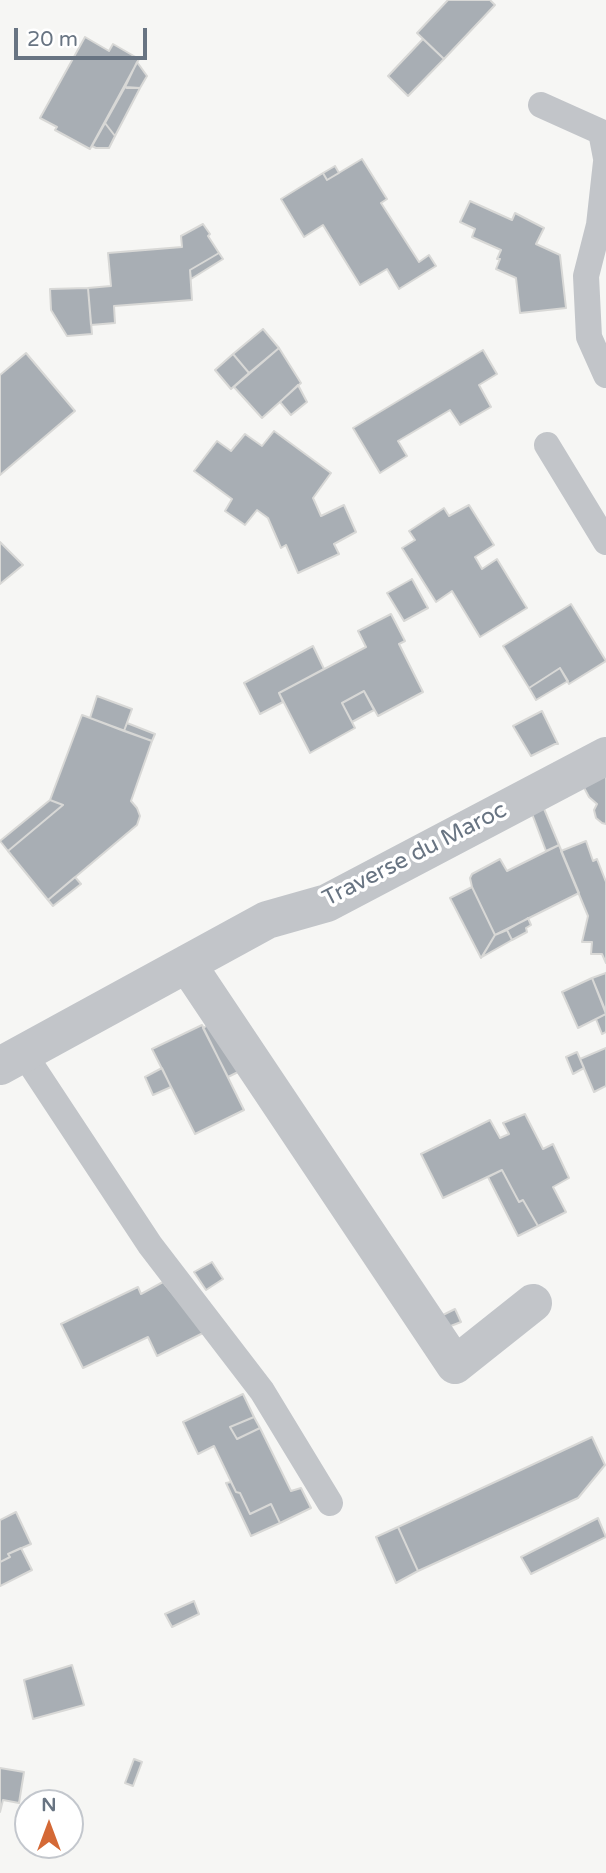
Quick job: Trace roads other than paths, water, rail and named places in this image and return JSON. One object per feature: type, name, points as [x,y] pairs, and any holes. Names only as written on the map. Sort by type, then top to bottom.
[{"type":"street","name":"Traverse du Maroc","points":[[12,1060],[267,920],[327,903],[606,756]]},
{"type":"street","points":[[187,964],[455,1365],[533,1303]]},
{"type":"lane","points":[[541,105],[601,132],[606,160],[599,225],[586,276],[589,337],[606,375]]},
{"type":"lane","points":[[547,445],[606,542]]},
{"type":"lane","points":[[12,1060],[262,1391],[330,1503]]}]
